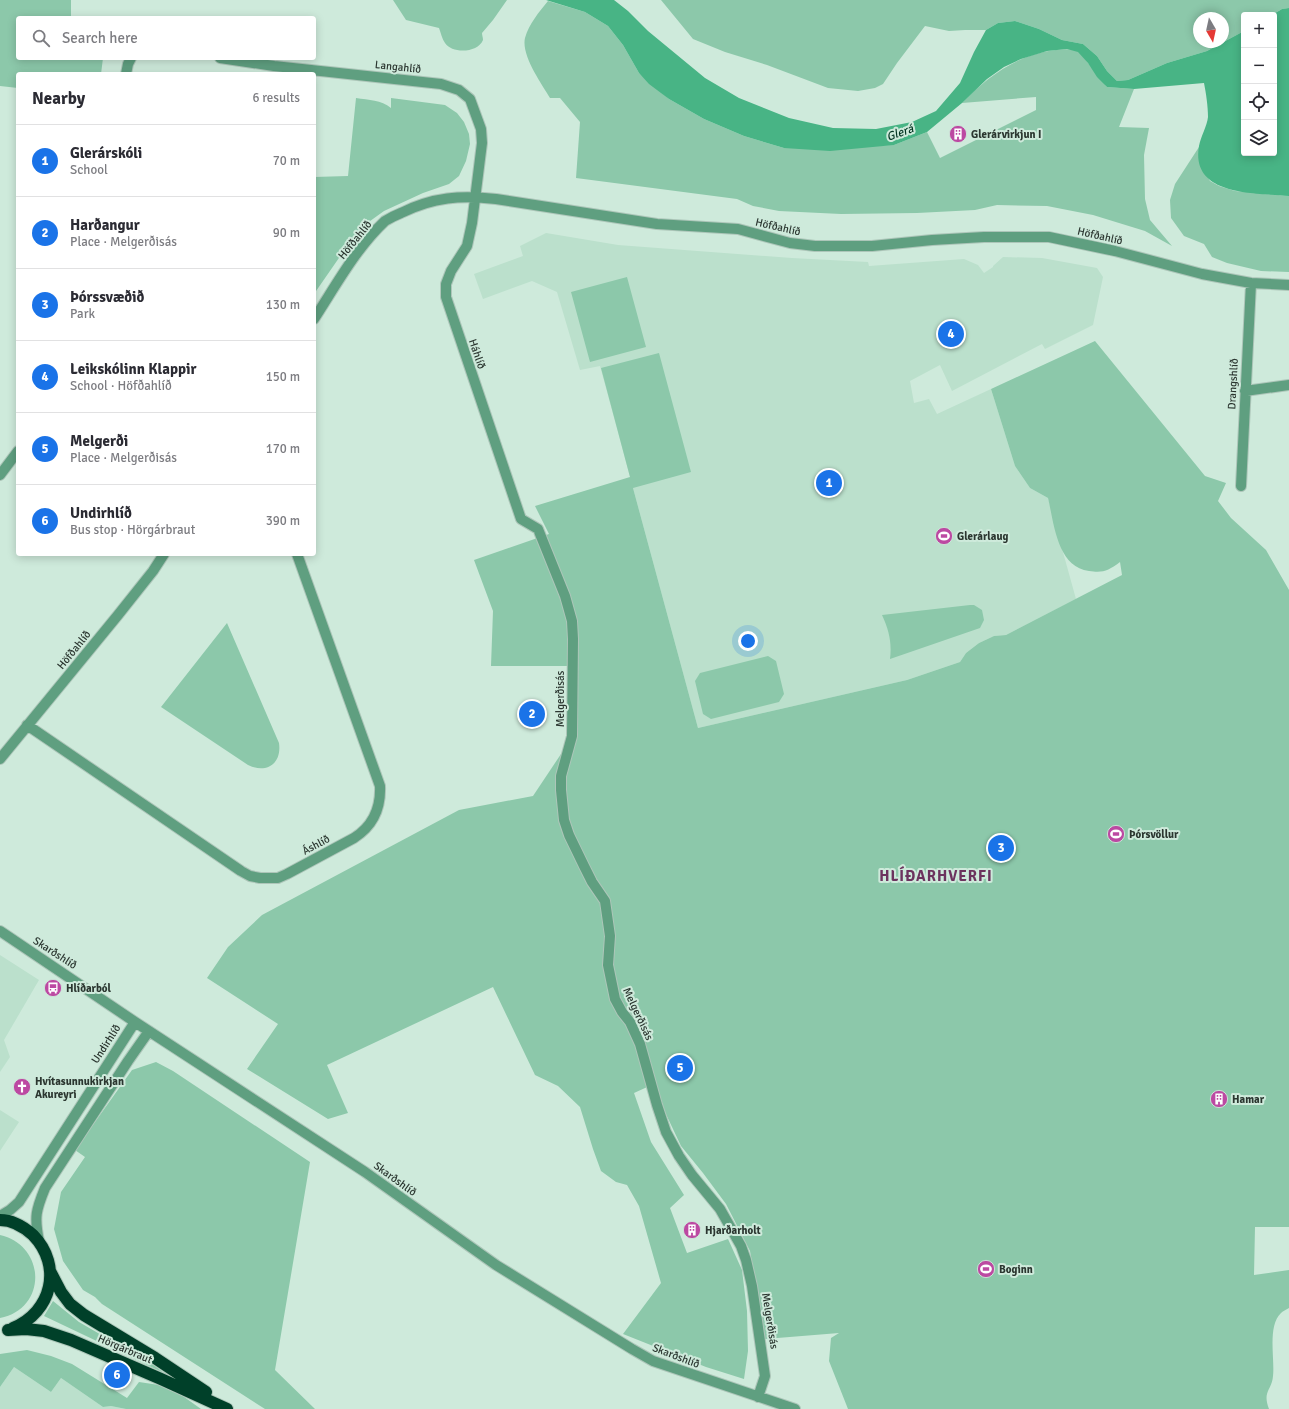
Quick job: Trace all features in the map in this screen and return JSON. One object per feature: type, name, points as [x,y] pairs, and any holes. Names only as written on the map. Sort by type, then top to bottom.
[{"type":"highway","name":"Hörgárbraut","points":[[0,1220],[16,1224],[29,1231],[39,1241],[48,1260],[50,1271],[49,1286],[40,1308],[23,1324],[4,1330]]},
{"type":"highway","name":"Hörgárbraut","points":[[50,1271],[61,1292],[70,1304],[84,1315],[154,1358],[230,1409]]},
{"type":"highway","name":"Hörgárbraut","points":[[4,1330],[26,1329],[44,1331],[71,1340],[161,1378],[227,1409]]},
{"type":"street","points":[[126,72],[130,60]]},
{"type":"street","name":"Langahlíð","points":[[234,60],[274,66],[441,84],[459,90],[470,99],[481,129],[482,143],[475,196]]},
{"type":"street","name":"Höfðahlíð","points":[[316,317],[365,243],[386,220],[416,206],[449,197],[475,196],[657,224],[738,229],[790,243],[815,246],[872,246],[984,237],[1049,237],[1115,251],[1202,274],[1251,284],[1289,284]]},
{"type":"street","name":"Háhlíð","points":[[475,196],[472,223],[467,246],[451,271],[446,284],[446,297],[521,519]]},
{"type":"street","name":"Drangshlíð","points":[[1241,486],[1251,284]]},
{"type":"street","points":[[1245,391],[1289,385]]},
{"type":"street","points":[[0,475],[16,454]]},
{"type":"street","name":"Melgerðisás","points":[[521,519],[538,529],[565,596],[572,621],[572,736],[561,776],[564,820],[569,835],[592,882],[605,901],[610,936],[608,965],[615,1000],[630,1022],[640,1044],[650,1083],[666,1132],[679,1156],[692,1175],[720,1209],[741,1246],[746,1260],[752,1286],[765,1376],[758,1397]]},
{"type":"street","name":"Höfðahlíð","points":[[0,759],[123,609],[153,571],[163,556]]},
{"type":"street","name":"Áshlíð","points":[[27,725],[250,876],[269,879],[283,876],[354,838],[362,833],[375,817],[379,808],[380,786],[298,556]]},
{"type":"street","name":"Skarðshlíð","points":[[0,931],[135,1022],[365,1172],[496,1265],[632,1349],[653,1361],[795,1409]]},
{"type":"street","name":"Undirhlíð","points":[[0,1216],[19,1202],[135,1022]]},
{"type":"street","points":[[39,1241],[36,1227],[36,1210],[45,1188],[128,1060],[149,1031]]},
{"type":"shaded area","points":[[0,0],[71,0],[71,16],[16,16],[16,60],[103,60],[101,72],[16,72],[16,88],[0,86]]},
{"type":"shaded area","points":[[393,0],[507,0],[482,33],[483,40],[480,44],[471,50],[459,50],[448,47],[443,40],[439,28],[406,20]]},
{"type":"shaded area","points":[[661,0],[1289,0],[1289,8],[1282,9],[1277,12],[1241,12],[1241,33],[1229,39],[1229,12],[1193,12],[1193,48],[1213,48],[1167,63],[1128,80],[1117,81],[1107,71],[1097,56],[1083,44],[1062,40],[1039,29],[1015,21],[998,23],[986,30],[949,31],[925,26],[883,84],[875,88],[858,91],[828,88],[767,65],[725,52],[693,39]]},
{"type":"shaded area","points":[[548,1],[585,12],[608,26],[623,45],[639,73],[669,99],[704,119],[744,136],[784,148],[894,145],[927,132],[940,158],[1036,110],[1036,97],[962,103],[993,75],[1016,61],[1042,52],[1067,49],[1078,51],[1107,87],[1134,89],[1119,127],[1149,128],[1144,155],[1145,199],[1150,220],[1172,246],[1145,231],[1093,215],[1047,206],[997,205],[975,210],[917,213],[841,214],[779,211],[753,206],[737,199],[576,178],[580,122],[560,98],[550,98],[537,77],[526,52],[525,38],[529,28]]},
{"type":"shaded area","points":[[356,98],[379,102],[391,108],[391,98],[445,105],[457,113],[464,122],[469,134],[470,144],[466,161],[459,176],[449,184],[423,193],[384,211],[359,229],[316,291],[316,177],[348,176]]},
{"type":"shaded area","points":[[1199,147],[1199,160],[1210,181],[1219,186],[1235,191],[1289,196],[1289,272],[1261,271],[1227,263],[1212,257],[1204,244],[1184,236],[1171,218],[1170,200],[1175,184]]},
{"type":"shaded area","points":[[546,233],[618,245],[868,262],[869,266],[964,259],[978,265],[984,273],[993,267],[1003,257],[1042,258],[1097,268],[1103,277],[1093,325],[1045,349],[1042,344],[952,391],[940,365],[910,381],[914,403],[929,399],[937,414],[991,389],[1015,466],[1030,488],[1048,498],[1076,599],[1006,635],[994,636],[979,643],[966,653],[960,662],[907,680],[698,728],[600,366],[580,370],[557,292],[532,281],[483,299],[474,274],[523,256],[520,246]]},
{"type":"shaded area","points":[[627,277],[646,347],[590,362],[571,292]]},
{"type":"shaded area","points":[[1095,341],[1205,476],[1226,483],[1218,501],[1231,518],[1266,550],[1289,590],[1289,1227],[1255,1227],[1254,1275],[1289,1270],[1289,1308],[1282,1312],[1274,1326],[1272,1343],[1273,1376],[1267,1394],[1269,1409],[848,1409],[829,1361],[831,1338],[839,1333],[765,1339],[750,1251],[726,1204],[681,1146],[664,1110],[656,1083],[634,1093],[651,1142],[684,1195],[670,1208],[687,1253],[728,1239],[742,1270],[747,1311],[748,1351],[744,1379],[706,1367],[623,1334],[661,1283],[639,1206],[627,1185],[616,1182],[601,1171],[580,1107],[558,1086],[535,1075],[493,987],[327,1065],[348,1113],[328,1119],[247,1069],[278,1024],[207,978],[228,947],[262,915],[459,810],[533,796],[565,748],[573,666],[491,666],[493,611],[474,560],[549,534],[535,506],[630,477],[601,368],[659,353],[691,472],[633,488],[698,728],[907,680],[960,662],[966,653],[979,643],[994,636],[1006,635],[1122,575],[1120,562],[1105,571],[1089,571],[1078,568],[1064,553],[1055,531],[1048,498],[1030,488],[1015,466],[991,389]]},
{"type":"shaded area","points":[[974,605],[982,610],[984,620],[980,628],[890,659],[891,647],[882,615]]},
{"type":"shaded area","points":[[227,623],[279,743],[278,757],[275,762],[267,768],[255,768],[248,765],[161,707]]},
{"type":"shaded area","points":[[768,656],[776,661],[784,694],[779,702],[711,719],[703,714],[695,681],[700,673]]},
{"type":"shaded area","points":[[0,955],[39,980],[4,1040],[10,1057],[0,1072]]},
{"type":"shaded area","points":[[156,1062],[173,1071],[310,1162],[275,1370],[315,1409],[265,1409],[102,1304],[95,1297],[83,1290],[63,1261],[54,1229],[61,1192],[85,1157],[75,1150],[132,1070]]},
{"type":"shaded area","points":[[0,1110],[19,1122],[0,1151]]},
{"type":"shaded area","points":[[0,1235],[15,1241],[26,1251],[33,1264],[35,1277],[33,1291],[26,1303],[15,1312],[0,1318]]},
{"type":"shaded area","points":[[53,1301],[79,1322],[155,1366],[164,1373],[44,1316]]},
{"type":"shaded area","points":[[27,1350],[51,1356],[72,1364],[127,1398],[139,1382],[159,1385],[180,1394],[201,1409],[126,1409],[111,1406],[103,1407],[61,1378],[51,1392],[14,1367],[0,1387],[0,1354]]},
{"type":"shaded area","points":[[14,1367],[51,1392],[61,1378],[103,1407],[111,1406],[126,1409],[0,1409],[0,1387]]},
{"type":"water","name":"Glerá","points":[[546,0],[614,0],[628,11],[648,31],[705,78],[739,98],[789,118],[833,128],[876,129],[912,122],[936,111],[960,83],[986,30],[998,23],[1015,21],[1039,29],[1062,40],[1083,44],[1097,56],[1107,71],[1117,81],[1128,80],[1167,63],[1213,48],[1229,48],[1229,39],[1241,33],[1241,156],[1277,156],[1277,12],[1282,9],[1289,8],[1289,196],[1260,194],[1229,189],[1215,183],[1205,175],[1199,163],[1199,146],[1208,117],[1204,83],[1134,89],[1107,87],[1097,77],[1088,63],[1078,52],[1067,49],[1047,51],[1021,59],[1004,67],[987,79],[962,103],[927,132],[894,145],[830,151],[784,148],[744,136],[704,119],[669,99],[649,84],[639,73],[623,45],[608,26],[585,12]]},
{"type":"place","name":"Glerárvirkjun I","points":[[958,134]]},
{"type":"place","name":"Leikskólinn Klappir","points":[[951,334]]},
{"type":"place","name":"Glerárskóli","points":[[829,483]]},
{"type":"place","name":"Glerárlaug","points":[[944,536]]},
{"type":"place","name":"Harðangur","points":[[532,714]]},
{"type":"place","name":"Þórsvöllur","points":[[1116,834]]},
{"type":"place","name":"Þórssvæðið","points":[[1001,848]]},
{"type":"place","name":"Hlíðarból","points":[[53,988]]},
{"type":"place","name":"Melgerði","points":[[680,1068]]},
{"type":"place","name":"Hvítasunnukirkjan Akureyri","points":[[22,1087]]},
{"type":"place","name":"Hamar","points":[[1219,1099]]},
{"type":"place","name":"Hjarðarholt","points":[[692,1230]]},
{"type":"place","name":"Boginn","points":[[986,1269]]},
{"type":"place","name":"Undirhlíð","points":[[117,1375]]},
{"type":"district","name":"HLÍÐARHVERFI","points":[[936,876]]}]
